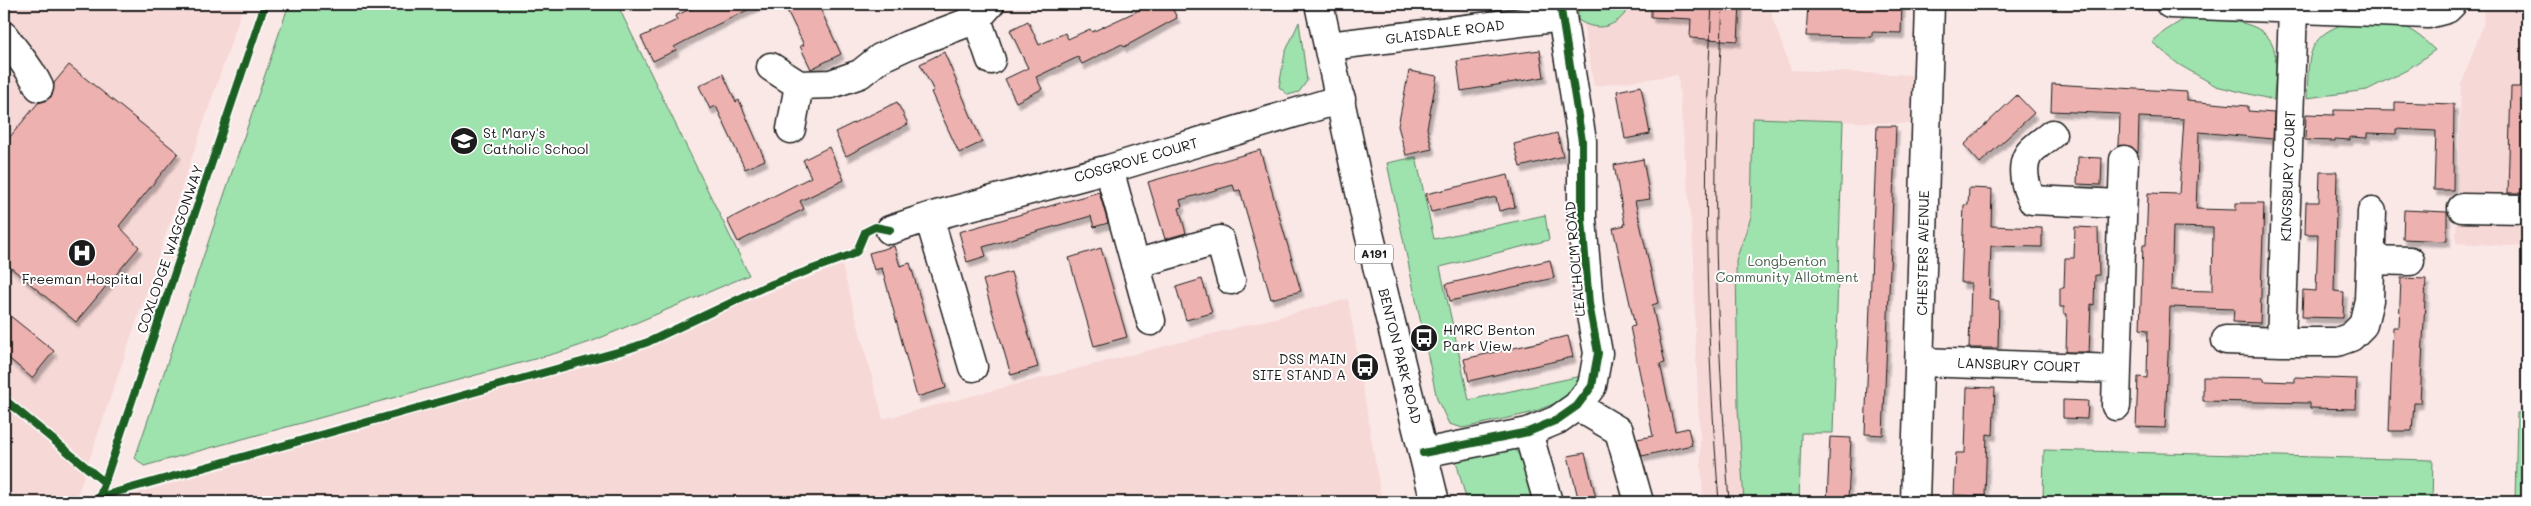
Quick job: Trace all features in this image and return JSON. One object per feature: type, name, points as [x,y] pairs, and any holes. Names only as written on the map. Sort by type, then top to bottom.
[{"type":"street","name":"BENTON PARK ROAD","points":[[1319,4],[1368,228],[1435,502]]},
{"type":"street","name":"CHESTERS AVENUE","points":[[1916,502],[1930,4]]},
{"type":"street","points":[[2170,4],[2293,10],[2368,8],[2428,14],[2447,9],[2452,4]]},
{"type":"street","name":"GLAISDALE ROAD","points":[[1329,46],[1561,10]]},
{"type":"street","name":"LEALHOLM ROAD","points":[[1424,453],[1528,432],[1557,420],[1577,406],[1592,386],[1598,354],[1589,304],[1582,219],[1582,141],[1561,10]]},
{"type":"street","name":"KINGSBURY COURT","points":[[2281,342],[2293,10]]},
{"type":"street","points":[[771,67],[799,85],[832,84],[860,74],[880,58],[984,12],[991,60]]},
{"type":"street","points":[[4,36],[20,58],[30,66],[40,87]]},
{"type":"street","points":[[791,129],[799,85]]},
{"type":"street","name":"COSGROVE COURT","points":[[890,230],[929,216],[1109,169],[1341,99]]},
{"type":"street","points":[[2052,134],[2028,155],[2024,173],[2026,188],[2032,200],[2122,204]]},
{"type":"street","points":[[2116,406],[2124,160]]},
{"type":"street","points":[[1109,169],[1151,321]]},
{"type":"street","points":[[2462,208],[2527,209]]},
{"type":"street","points":[[2226,340],[2337,342],[2351,337],[2363,325],[2369,300],[2372,212]]},
{"type":"street","points":[[929,216],[973,368]]},
{"type":"street","points":[[1135,264],[1220,240],[1232,280]]},
{"type":"street","points":[[2370,260],[2410,261]]},
{"type":"street","name":"LANSBURY COURT","points":[[1921,362],[2117,369]]},
{"type":"street","points":[[1577,406],[1619,431],[1639,502]]},
{"type":"street","points":[[1528,432],[1548,502]]},
{"type":"shaded area","name":"Freeman Hospital","points":[[4,4],[244,4],[75,502],[4,502]]},
{"type":"shaded area","points":[[1580,4],[1772,4],[1772,17],[1791,70],[1913,75],[1911,124],[1753,118],[1751,217],[1736,260],[1738,408],[1744,502],[1703,502],[1695,334],[1694,258],[1678,75],[1594,86]]},
{"type":"shaded area","points":[[2484,4],[2527,4],[2527,247],[2456,243],[2461,85],[2483,25]]},
{"type":"shaded area","points":[[842,265],[883,419],[1348,299],[1382,502],[119,502],[120,498],[640,350],[760,296]]},
{"type":"green space","name":"St Mary's Catholic School","points":[[289,4],[617,4],[749,275],[593,341],[564,351],[144,466],[135,458]]},
{"type":"green space","points":[[1578,4],[1631,4],[1621,18],[1608,26],[1601,27],[1578,20]]},
{"type":"green space","points":[[2184,19],[2238,22],[2262,32],[2271,40],[2276,58],[2274,100],[2216,86],[2178,64],[2152,42]]},
{"type":"green space","points":[[1299,22],[1307,81],[1299,92],[1288,95],[1279,87],[1285,53]]},
{"type":"green space","points":[[2344,24],[2404,25],[2435,50],[2407,70],[2367,90],[2307,98],[2309,62],[2315,44],[2331,29]]},
{"type":"green space","name":"Longbenton Community Allotment","points":[[1753,118],[1843,121],[1833,433],[1801,433],[1799,502],[1744,502],[1738,408],[1736,260],[1751,217]]},
{"type":"green space","points":[[1416,157],[1434,239],[1545,215],[1549,240],[1440,267],[1469,400],[1581,376],[1566,399],[1531,413],[1463,428],[1449,424],[1437,399],[1387,163]]},
{"type":"green space","points":[[2517,413],[2527,413],[2527,502],[2515,502]]},
{"type":"green space","points":[[1511,445],[1525,462],[1537,502],[1467,502],[1456,461],[1464,454]]},
{"type":"green space","points":[[2044,450],[2433,460],[2432,502],[2043,502]]},
{"type":"building","points":[[701,4],[760,4],[674,47],[676,50],[653,61],[641,37],[677,20],[675,16]]},
{"type":"building","points":[[784,4],[818,4],[841,54],[811,69],[800,46],[804,45]]},
{"type":"building","points":[[1152,4],[1170,4],[1177,18],[1124,47],[1122,44],[1082,64],[1078,57],[1036,77],[1042,89],[1016,102],[1005,79],[1028,68],[1010,30],[1028,21],[1039,45],[1065,33],[1068,39],[1090,29],[1092,32]]},
{"type":"building","points":[[1651,4],[1740,4],[1738,41],[1690,38],[1691,19],[1651,17]]},
{"type":"building","points":[[1808,4],[1902,4],[1901,33],[1872,32],[1872,37],[1806,36]]},
{"type":"building","points":[[1540,50],[1544,77],[1461,91],[1457,61]]},
{"type":"building","points":[[944,52],[982,142],[959,153],[931,92],[934,91],[920,64]]},
{"type":"building","points":[[69,65],[178,153],[119,226],[139,247],[76,322],[4,262],[4,144],[38,103],[52,96],[54,83]]},
{"type":"building","points":[[1409,71],[1437,76],[1427,128],[1432,149],[1406,155],[1398,126]]},
{"type":"building","points":[[723,74],[736,102],[739,100],[765,160],[745,169],[716,106],[710,109],[699,86]]},
{"type":"building","points":[[2052,84],[2187,92],[2187,101],[2248,106],[2248,111],[2274,113],[2273,139],[2199,132],[2196,209],[2236,210],[2236,203],[2264,203],[2260,323],[2233,322],[2234,309],[2170,307],[2165,428],[2136,427],[2138,377],[2147,378],[2148,330],[2140,329],[2143,245],[2146,245],[2148,193],[2179,194],[2184,119],[2139,117],[2138,153],[2132,147],[2119,146],[2120,114],[2051,111]],"holes":[[[2173,227],[2213,228],[2212,291],[2171,290]]]},
{"type":"building","points":[[1641,86],[1650,134],[1625,139],[1617,91]]},
{"type":"building","points":[[2511,87],[2527,87],[2527,193],[2508,193]]},
{"type":"building","points":[[2017,95],[2034,113],[1980,163],[1964,145]]},
{"type":"building","points":[[897,102],[908,124],[846,156],[835,132]]},
{"type":"building","points":[[2395,102],[2454,104],[2453,190],[2434,190],[2436,131],[2396,129],[2396,134],[2367,133],[2367,138],[2350,137],[2350,140],[2335,139],[2335,141],[2305,140],[2306,114],[2334,115],[2334,110],[2395,111]]},
{"type":"building","points":[[1877,126],[1896,126],[1883,435],[1865,434]]},
{"type":"building","points":[[1557,133],[1563,156],[1520,167],[1514,144]]},
{"type":"building","points":[[829,147],[844,180],[800,201],[804,209],[738,242],[727,220],[811,177],[803,160]]},
{"type":"building","points":[[1260,150],[1301,291],[1271,299],[1240,190],[1235,191],[1233,185],[1180,200],[1182,207],[1179,208],[1186,233],[1165,239],[1148,182]]},
{"type":"building","points":[[2078,157],[2102,158],[2101,185],[2077,184]]},
{"type":"building","points":[[1643,159],[1650,199],[1635,201],[1658,303],[1652,305],[1665,363],[1660,364],[1675,431],[1688,428],[1692,445],[1642,456],[1637,439],[1653,436],[1630,327],[1635,326],[1613,228],[1625,225],[1614,165]]},
{"type":"building","points":[[2320,172],[2337,172],[2334,291],[2344,292],[2343,318],[2302,317],[2303,290],[2316,291],[2318,234],[2305,234],[2306,202],[2319,202]]},
{"type":"building","points":[[1508,175],[1515,207],[1499,211],[1496,197],[1431,212],[1426,194]]},
{"type":"building","points":[[1969,188],[1992,189],[1991,226],[2042,228],[2042,247],[1991,246],[1989,300],[1999,301],[1998,348],[1969,348],[1971,283],[1961,283],[1964,205],[1968,205]]},
{"type":"building","points":[[1099,192],[1108,223],[1094,227],[1091,216],[983,247],[986,256],[967,262],[959,232]]},
{"type":"building","points":[[2404,210],[2447,212],[2447,241],[2403,239]]},
{"type":"building","points":[[2075,227],[2098,228],[2099,275],[2095,275],[2094,305],[2091,304],[2089,352],[2066,352],[2067,314],[2064,314],[2064,307],[2060,307],[2060,288],[2064,288],[2065,258],[2074,258]]},
{"type":"building","points":[[894,246],[900,266],[910,263],[946,388],[917,397],[882,268],[874,270],[869,253]]},
{"type":"building","points":[[1101,248],[1127,337],[1094,346],[1069,258]]},
{"type":"building","points":[[1550,260],[1554,278],[1450,301],[1446,284]]},
{"type":"building","points":[[1011,272],[1038,367],[1011,375],[983,280]]},
{"type":"building","points":[[2401,278],[2426,279],[2420,403],[2414,403],[2412,431],[2389,431],[2393,327],[2399,327]]},
{"type":"building","points":[[1202,279],[1212,313],[1186,320],[1176,287]]},
{"type":"building","points":[[4,311],[54,351],[32,378],[4,354]]},
{"type":"building","points":[[1568,336],[1573,357],[1469,381],[1464,359]]},
{"type":"building","points":[[2203,377],[2264,378],[2264,381],[2295,382],[2295,377],[2357,379],[2356,409],[2310,408],[2310,403],[2203,401]]},
{"type":"building","points":[[1967,387],[1995,388],[1993,435],[1987,434],[1985,496],[1954,495],[1956,453],[1965,453]]},
{"type":"building","points":[[2063,400],[2088,401],[2087,419],[2063,418]]},
{"type":"building","points":[[1830,437],[1851,438],[1848,502],[1827,502]]},
{"type":"building","points":[[1585,453],[1597,502],[1579,502],[1568,456]]},
{"type":"tram line","points":[[1712,4],[1706,191],[1708,315],[1719,502]]},
{"type":"tram line","points":[[1723,4],[1717,140],[1716,245],[1729,502]]},
{"type":"cycle path","name":"COXLODGE WAGGONWAY","points":[[98,502],[265,4]]},
{"type":"cycle path","points":[[1423,453],[1528,432],[1557,420],[1577,406],[1592,386],[1598,353],[1589,304],[1582,219],[1582,141],[1560,4]]},
{"type":"cycle path","points":[[99,497],[628,349],[648,342],[764,287],[853,254],[857,251],[865,232],[875,227],[890,230]]},
{"type":"cycle path","points":[[4,399],[104,482]]},
{"type":"place","name":"St Mary's Catholic School","points":[[464,141]]},
{"type":"place","name":"Freeman Hospital","points":[[82,253]]},
{"type":"place","name":"HMRC Benton Park View","points":[[1424,338]]},
{"type":"place","name":"DSS MAIN SITE STAND A","points":[[1365,367]]}]
